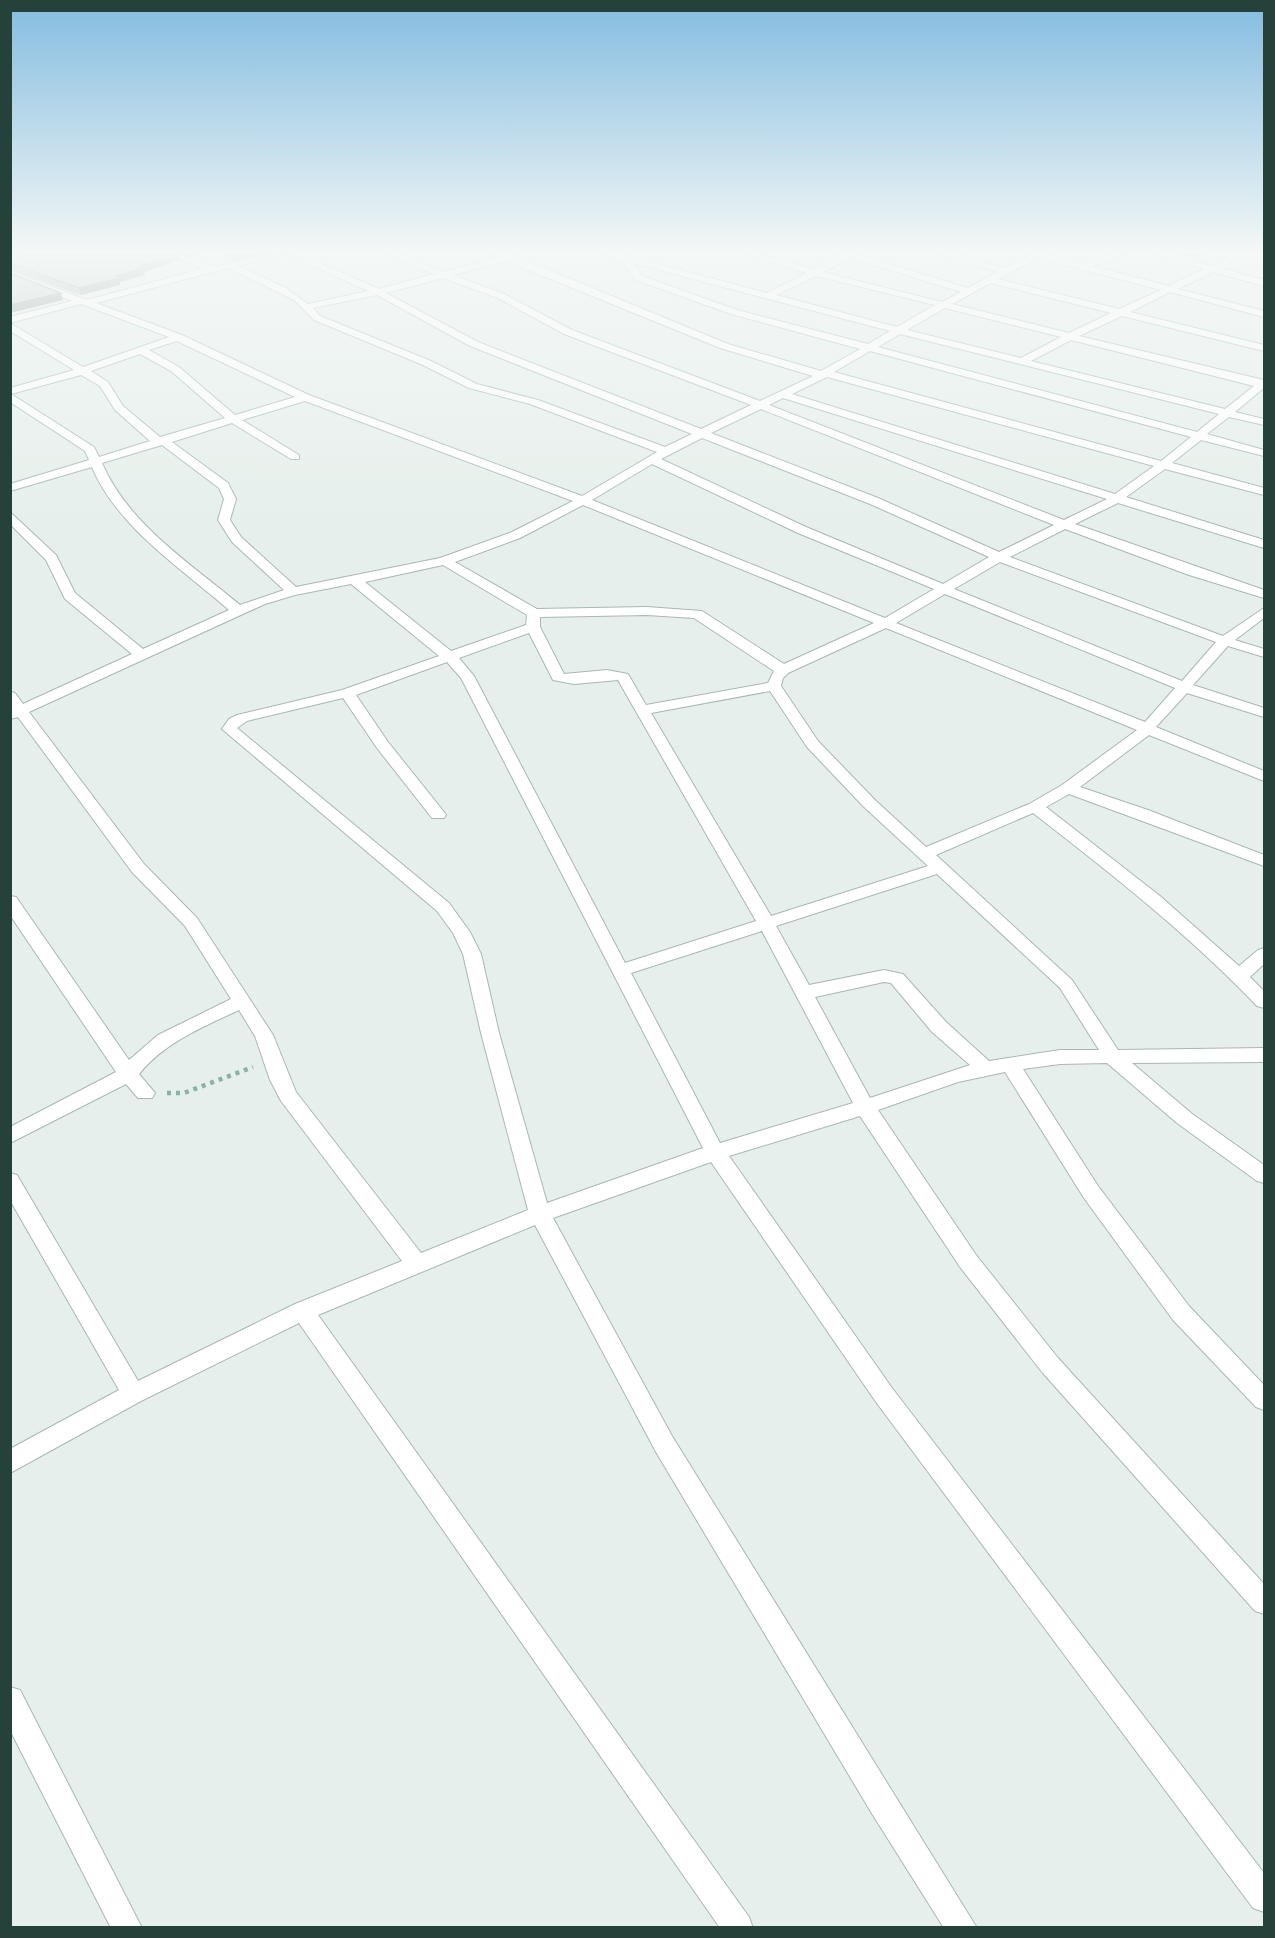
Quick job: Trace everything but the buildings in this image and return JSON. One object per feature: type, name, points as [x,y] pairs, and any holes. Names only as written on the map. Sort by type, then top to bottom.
[{"type":"street","points":[[41,344],[104,384],[119,408],[160,441],[224,486],[230,499],[224,520],[236,538],[293,591]]},
{"type":"street","points":[[10,391],[85,370],[159,344]]},
{"type":"street","points":[[194,344],[305,397],[583,501],[1264,776]]},
{"type":"street","points":[[380,344],[427,363],[473,386],[534,402],[666,451]]},
{"type":"street","points":[[475,344],[874,501],[999,556],[1225,641],[1264,653]]},
{"type":"street","points":[[601,344],[1064,525],[1194,572],[1264,594]]},
{"type":"street","points":[[720,344],[1264,492]]},
{"type":"street","points":[[860,344],[1264,453]]},
{"type":"street","points":[[16,713],[237,609],[293,591],[445,561],[516,535],[583,501],[666,451],[784,395],[875,344]]},
{"type":"street","points":[[955,344],[1264,422]]},
{"type":"street","points":[[1023,361],[1052,344]]},
{"type":"street","points":[[1107,344],[1264,384]]},
{"type":"street","points":[[143,351],[175,369],[233,419],[295,457]]},
{"type":"street","points":[[1264,384],[1197,435],[1164,464],[1116,499],[999,556],[884,624],[783,670],[776,677],[774,686],[812,744],[869,803],[1066,984],[1090,1018],[1113,1058],[1184,1118],[1264,1175]]},
{"type":"street","points":[[784,395],[1264,544]]},
{"type":"street","points":[[10,397],[90,449],[106,488],[136,523],[237,609]]},
{"type":"street","points":[[10,488],[305,397]]},
{"type":"street","points":[[653,460],[802,530],[944,589],[1184,687],[1264,713]]},
{"type":"street","points":[[10,516],[50,557],[58,571],[60,584],[70,596],[142,655]]},
{"type":"street","points":[[445,561],[533,620],[558,677],[567,679],[614,674],[623,677],[640,710],[766,923],[865,1107],[968,1261],[1050,1365],[1264,1602]]},
{"type":"street","points":[[354,580],[451,658],[467,676],[715,1152],[884,1395],[1264,1897]]},
{"type":"street","points":[[783,670],[697,614],[647,611],[533,620],[451,658],[348,693],[242,718],[230,725],[229,729],[443,907],[461,932],[472,954],[490,1033],[540,1214],[664,1444],[874,1792],[962,1928]]},
{"type":"street","points":[[926,853],[1035,807],[1068,788],[1146,730],[1225,641],[1264,612]]},
{"type":"street","points":[[640,710],[774,686]]},
{"type":"street","points":[[348,693],[382,745],[438,815]]},
{"type":"street","points":[[10,696],[16,713],[138,868],[191,922],[240,1002],[264,1035],[279,1080],[299,1111],[418,1266]]},
{"type":"street","points":[[1068,788],[1142,813],[1264,861]]},
{"type":"street","points":[[1035,807],[1133,882],[1240,976],[1264,1002]]},
{"type":"street","points":[[619,971],[939,868]]},
{"type":"street","points":[[10,901],[128,1074],[145,1093]]},
{"type":"street","points":[[1240,976],[1264,954]]},
{"type":"street","points":[[802,993],[884,976],[897,978],[939,1027],[985,1068]]},
{"type":"street","points":[[10,1136],[128,1074],[138,1059],[162,1041],[240,1002]]},
{"type":"street","points":[[10,1462],[133,1394],[303,1311],[418,1266],[540,1214],[715,1152],[985,1068],[1060,1057],[1264,1055]]},
{"type":"street","points":[[1011,1066],[1091,1192],[1181,1313],[1264,1400]]},
{"type":"street","points":[[10,1181],[133,1394]]},
{"type":"street","points":[[303,1311],[738,1928]]},
{"type":"street","points":[[10,1700],[127,1928]]},
{"type":"path","points":[[184,1093],[242,1073],[272,1056]]}]
